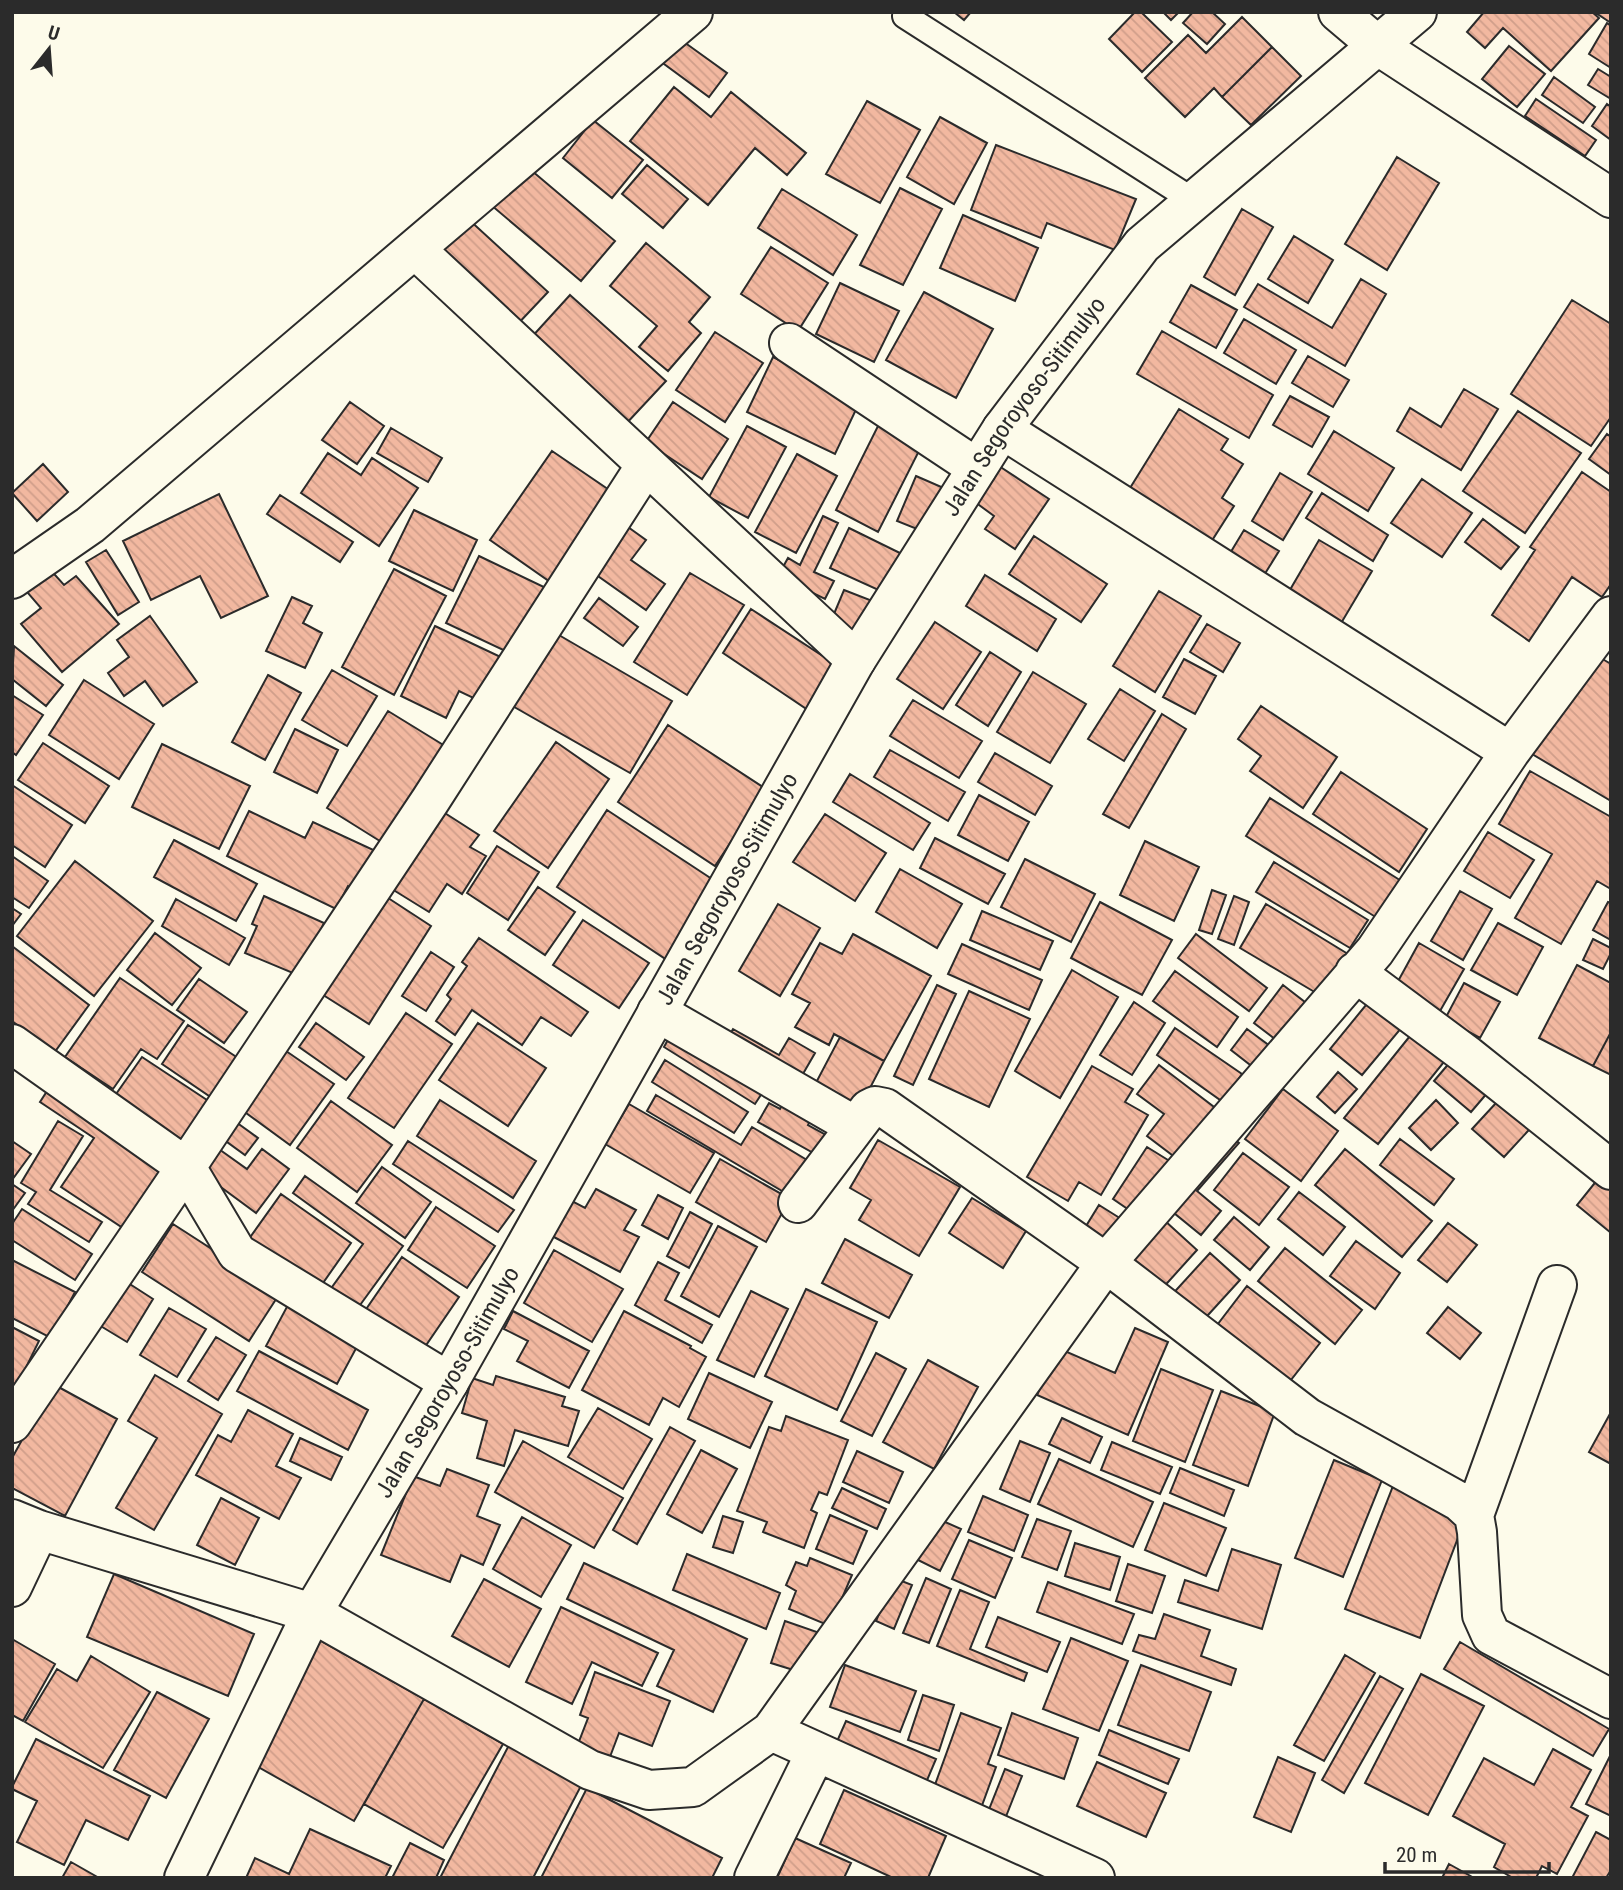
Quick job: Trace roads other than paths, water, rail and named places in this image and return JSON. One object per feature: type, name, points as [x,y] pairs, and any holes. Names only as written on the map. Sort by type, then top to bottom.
[{"type":"street","points":[[12,579],[90,525],[693,12]]},
{"type":"street","points":[[1338,12],[1377,45],[1611,198]]},
{"type":"street","name":"Jalan Segoroyoso-Sitimulyo","points":[[184,1878],[312,1613],[449,1382],[856,660],[1002,429],[1142,246],[1418,12]]},
{"type":"street","points":[[415,249],[856,660]]},
{"type":"street","points":[[789,343],[977,468]]},
{"type":"street","points":[[1002,429],[1510,752]]},
{"type":"street","points":[[12,1423],[429,801],[646,464]]},
{"type":"street","points":[[12,1587],[26,1524],[312,1613],[590,1770],[649,1790],[693,1787],[771,1731],[1106,1263],[1375,951],[1510,752],[1611,616]]},
{"type":"street","points":[[1355,972],[1468,1056],[1611,1170]]},
{"type":"street","points":[[657,1012],[855,1126]]},
{"type":"street","points":[[12,1044],[186,1167],[237,1253],[449,1382]]},
{"type":"street","points":[[798,1203],[869,1109],[875,1106],[885,1108],[1106,1263],[1307,1417],[1460,1502],[1474,1515]]},
{"type":"street","points":[[1557,1286],[1474,1515],[1482,1615],[1491,1635],[1611,1699]]},
{"type":"street","points":[[771,1731],[1095,1878]]},
{"type":"street","points":[[754,1878],[816,1752]]},
{"type":"lane","points":[[905,16],[1194,201]]}]
